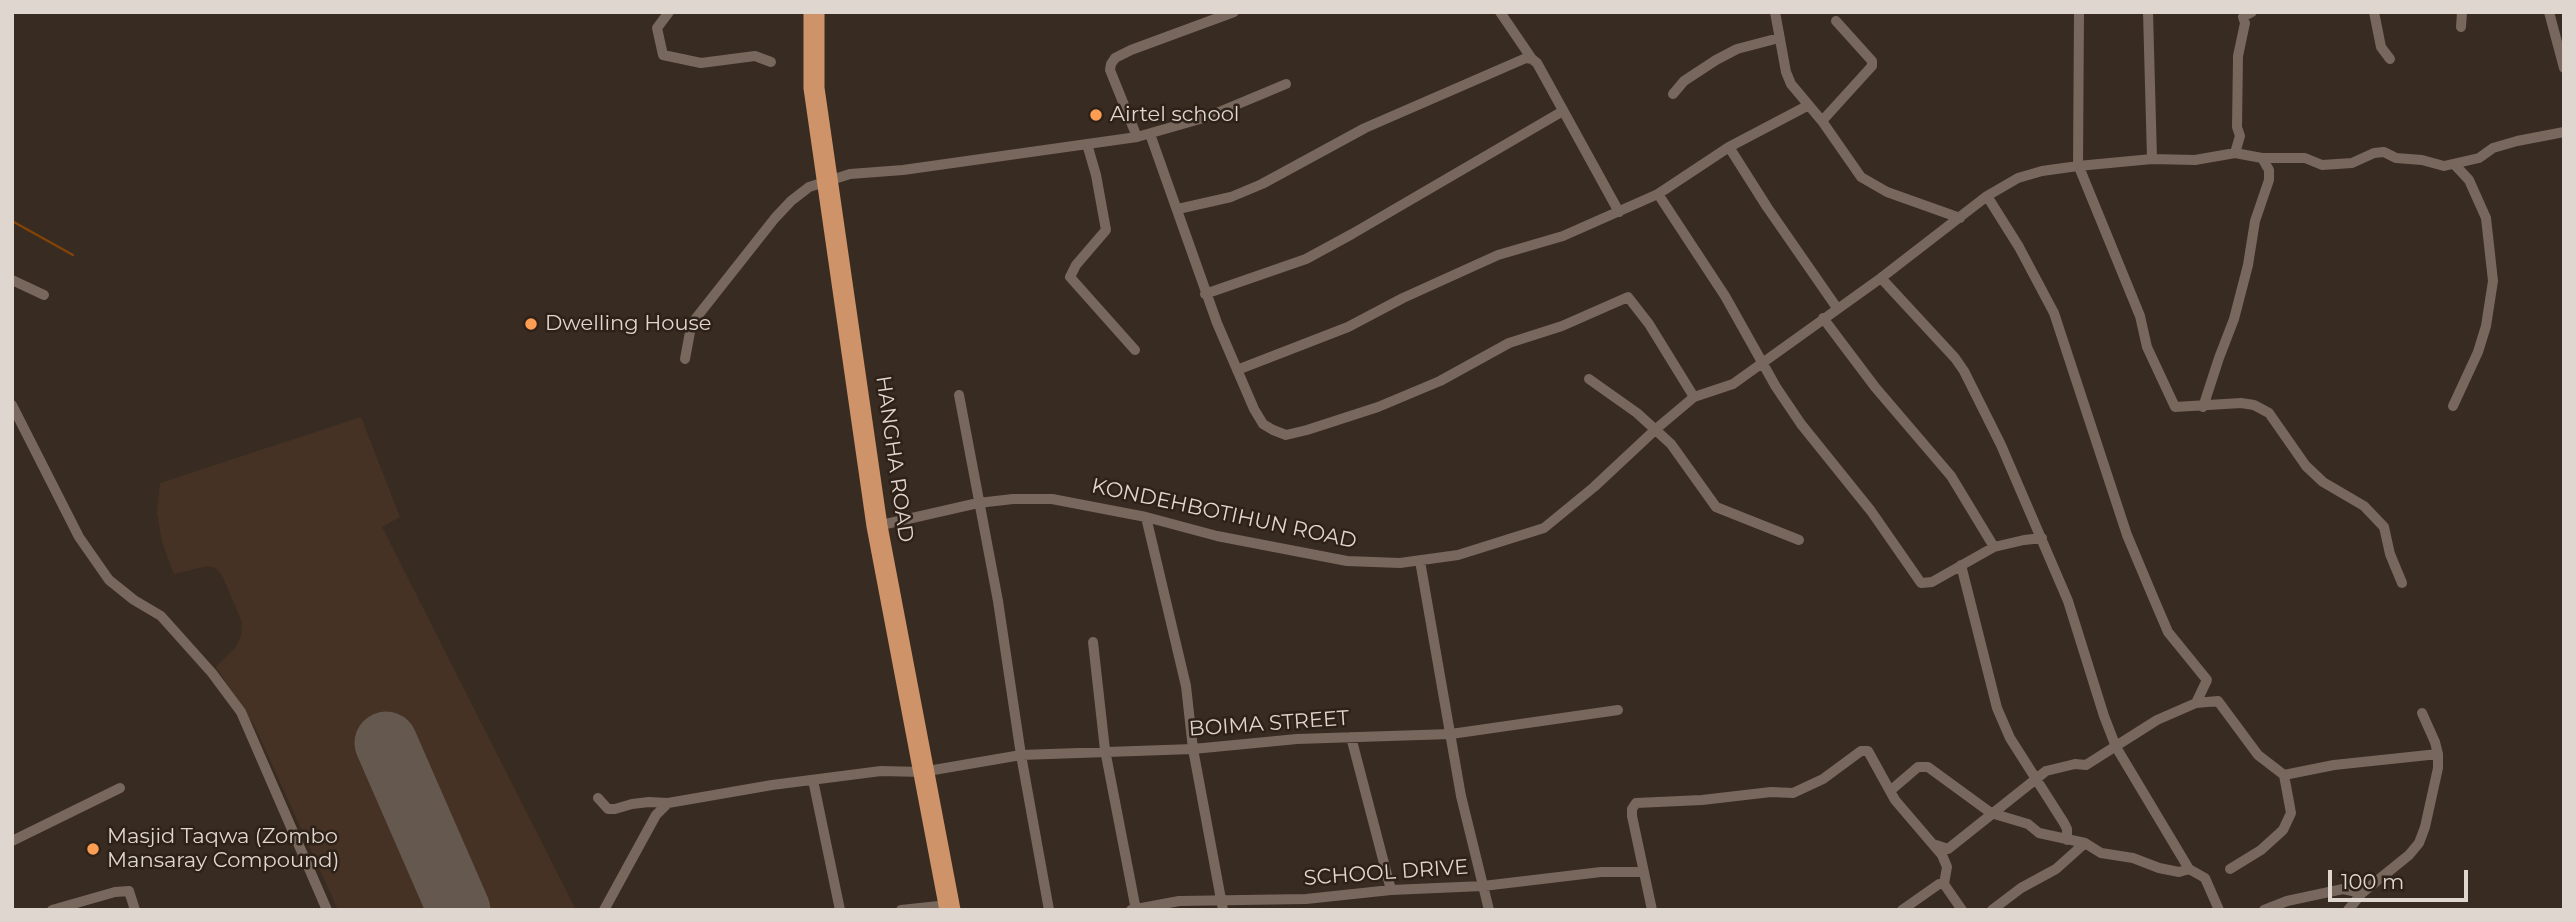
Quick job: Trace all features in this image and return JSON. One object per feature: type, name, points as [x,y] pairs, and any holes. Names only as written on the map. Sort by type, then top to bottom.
[{"type":"highway","name":"HANGHA ROAD","points":[[814,12],[814,88],[877,526],[949,907]]},
{"type":"street","points":[[669,12],[657,28],[663,55],[701,63],[755,57],[771,62]]},
{"type":"street","points":[[1137,137],[1110,70],[1115,58],[1234,12]]},
{"type":"street","points":[[1500,12],[1537,63],[1619,212]]},
{"type":"street","points":[[1775,12],[1791,84],[1822,121],[1861,177],[1887,192],[1960,218]]},
{"type":"street","points":[[2079,12],[2078,166],[2140,316],[2147,347],[2172,403],[2175,407],[2241,403],[2254,405],[2269,413],[2306,466],[2323,482],[2364,506],[2384,527],[2389,554],[2402,583]]},
{"type":"street","points":[[2148,12],[2152,159]]},
{"type":"street","points":[[2374,12],[2381,47],[2390,59]]},
{"type":"street","points":[[2461,27],[2462,12]]},
{"type":"street","points":[[2549,12],[2564,68]]},
{"type":"street","points":[[2245,14],[2238,56],[2237,127],[2240,136],[2235,153],[2262,158],[2305,158],[2322,164],[2342,164],[2384,152],[2396,158],[2421,160],[2444,166],[2479,158],[2493,148],[2564,132]]},
{"type":"street","points":[[1822,121],[1872,66],[1872,61],[1836,20]]},
{"type":"street","points":[[1673,94],[1699,69],[1716,60],[1737,49],[1779,38]]},
{"type":"street","points":[[1178,209],[1231,197],[1262,184],[1365,128],[1526,58],[1532,59]]},
{"type":"street","points":[[685,359],[690,332],[696,318],[775,218],[809,187],[850,174],[903,170],[1137,137],[1207,117],[1286,84]]},
{"type":"street","points":[[1237,370],[1348,327],[1403,298],[1498,255],[1563,236],[1658,194],[1729,147],[1807,106]]},
{"type":"street","points":[[1205,294],[1306,259],[1563,111]]},
{"type":"street","points":[[1150,134],[1205,294],[1263,424],[1273,430],[1286,435],[1344,420],[1440,380],[1509,343],[1575,321],[1628,297],[1649,324],[1694,397]]},
{"type":"street","points":[[1087,144],[1106,230],[1076,265],[1070,277],[1135,350]]},
{"type":"street","points":[[1729,147],[1837,308]]},
{"type":"street","name":"KONDEHBOTIHUN ROAD","points":[[877,526],[978,503],[1013,499],[1052,499],[1347,562],[1377,564],[1458,555],[1544,528],[1694,397],[1733,384],[1881,278],[1987,196],[2030,173],[2152,159],[2195,160],[2235,153]]},
{"type":"street","points":[[2203,407],[2218,358],[2234,319],[2248,265],[2255,221],[2269,180],[2269,170],[2262,158]]},
{"type":"street","points":[[2453,406],[2478,352],[2486,326],[2493,281],[2486,218],[2469,180],[2455,165]]},
{"type":"street","points":[[1658,194],[1700,256],[1801,424],[1871,511],[1921,583],[1932,582],[1994,547],[2042,538]]},
{"type":"street","points":[[1987,196],[2019,247],[2054,313],[2127,534],[2152,597],[2168,632],[2207,680],[2196,703]]},
{"type":"street","points":[[1881,278],[1964,371],[2001,445],[2068,601],[2116,747],[2189,869],[2205,878],[2219,910]]},
{"type":"street","points":[[12,280],[44,295]]},
{"type":"street","points":[[1823,318],[1875,387],[1951,476],[1994,547]]},
{"type":"street","points":[[1588,379],[1656,429],[1690,468],[1716,508],[1799,540]]},
{"type":"street","points":[[958,395],[998,601],[1021,755],[1049,910]]},
{"type":"street","points":[[12,405],[79,537],[109,580],[134,600],[161,616],[212,673],[241,712],[327,910]]},
{"type":"street","points":[[1146,517],[1186,686],[1193,749],[1222,905]]},
{"type":"street","points":[[1420,561],[1461,796],[1489,910]]},
{"type":"street","points":[[1961,565],[1997,708],[2010,738],[2067,829],[2067,840]]},
{"type":"street","points":[[1093,642],[1105,750],[1135,910]]},
{"type":"street","points":[[1936,845],[1948,849],[2046,772],[2065,765],[2086,765],[2157,720],[2196,703],[2218,701],[2258,755],[2284,775],[2291,813],[2283,830],[2261,850],[2230,869]]},
{"type":"street","name":"BOIMA STREET","points":[[598,798],[608,808],[615,809],[649,802],[668,803],[732,791],[881,771],[922,772],[1021,755],[1193,749],[1297,738],[1451,734],[1618,710]]},
{"type":"street","points":[[2348,910],[2362,893],[2409,855],[2418,843],[2438,768],[2438,754],[2422,713]]},
{"type":"street","points":[[1352,737],[1391,890]]},
{"type":"street","points":[[1652,910],[1632,816],[1632,808],[1636,803],[1702,800],[1771,792],[1793,793],[1824,779],[1861,751],[1868,751],[1903,810],[1936,845],[1945,861],[1944,884],[1962,910]]},
{"type":"street","points":[[2284,775],[2334,765],[2438,754]]},
{"type":"street","points":[[1890,791],[1918,767],[1928,767],[1991,813],[2028,824],[2039,833],[2085,843],[2101,853],[2133,858],[2158,868],[2179,872],[2189,869]]},
{"type":"street","points":[[813,780],[840,910]]},
{"type":"street","points":[[12,841],[120,789]]},
{"type":"street","points":[[604,910],[656,815],[668,803]]},
{"type":"street","points":[[1992,910],[2021,888],[2056,869],[2085,843]]},
{"type":"street","name":"SCHOOL DRIVE","points":[[1135,910],[1180,901],[1222,905],[1307,904],[1391,890],[1482,886],[1601,873],[1643,872]]},
{"type":"street","points":[[1902,910],[1938,884],[1944,884]]},
{"type":"street","points":[[2264,910],[2287,901],[2343,889],[2362,893]]},
{"type":"street","points":[[52,910],[115,892],[129,891],[135,910]]},
{"type":"street","points":[[901,910],[949,907]]},
{"type":"shaded area","points":[[361,417],[400,517],[382,527],[576,910],[338,910],[255,727],[216,667],[236,647],[242,622],[222,575],[215,568],[208,566],[174,574],[162,542],[157,513],[160,483]]},
{"type":"waterway","points":[[12,221],[73,255]]},
{"type":"runway","points":[[386,743],[459,910]]},
{"type":"place","name":"Airtel school","points":[[1096,115]]},
{"type":"place","name":"Dwelling House","points":[[531,324]]},
{"type":"place","name":"Masjid Taqwa (Zombo Mansaray Compound)","points":[[93,849]]}]
